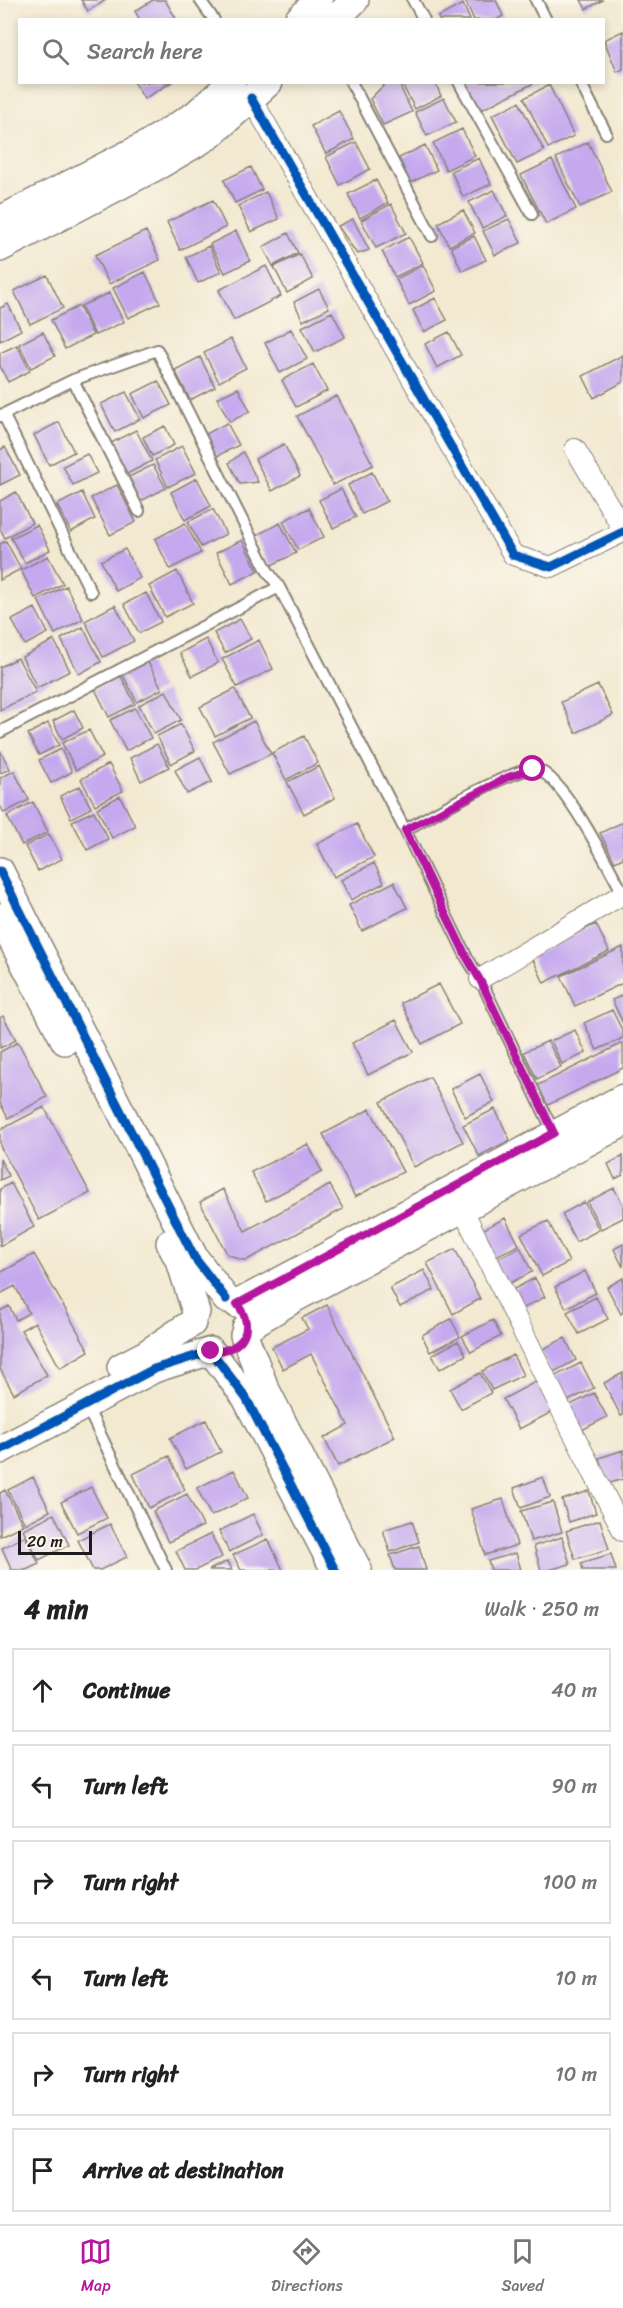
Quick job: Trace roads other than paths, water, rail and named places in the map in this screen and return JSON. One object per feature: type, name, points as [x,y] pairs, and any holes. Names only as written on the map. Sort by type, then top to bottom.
[{"type":"street","points":[[300,18],[319,0]]},
{"type":"street","points":[[336,18],[354,0]]},
{"type":"street","points":[[0,220],[148,144],[195,115],[250,88]]},
{"type":"street","points":[[0,248],[159,165],[210,135],[250,88]]},
{"type":"street","points":[[250,88],[513,555],[551,567],[623,530],[575,449]]},
{"type":"street","points":[[0,871],[194,1257],[238,1317],[265,1388],[358,1570]]},
{"type":"street","points":[[480,980],[623,894]]},
{"type":"street","points":[[0,917],[181,1264],[194,1317],[196,1340],[211,1351],[246,1398],[334,1570]]},
{"type":"street","points":[[238,1317],[554,1133],[623,1098]]},
{"type":"street","points":[[238,1317],[297,1297],[462,1208],[621,1130]]},
{"type":"street","points":[[462,1208],[555,1399],[623,1530]]},
{"type":"street","points":[[0,1430],[146,1354],[194,1317],[201,1304],[210,1299],[238,1317]]},
{"type":"street","points":[[0,1450],[154,1369],[211,1351],[231,1349],[239,1343],[238,1317]]},
{"type":"lane","points":[[201,0],[213,18]]},
{"type":"lane","points":[[413,0],[423,18]]},
{"type":"lane","points":[[536,0],[545,18]]},
{"type":"lane","points":[[352,84],[432,236]]},
{"type":"lane","points":[[460,84],[532,214]]},
{"type":"lane","points":[[581,84],[606,133]]},
{"type":"lane","points":[[91,592],[2,415],[73,380],[157,350],[267,570],[279,587],[405,830],[554,1133]]},
{"type":"lane","points":[[73,380],[139,512]]},
{"type":"lane","points":[[0,732],[279,587]]},
{"type":"lane","points":[[405,830],[508,777],[533,769],[547,773],[564,792],[623,894]]},
{"type":"lane","points":[[85,1404],[166,1570]]}]
